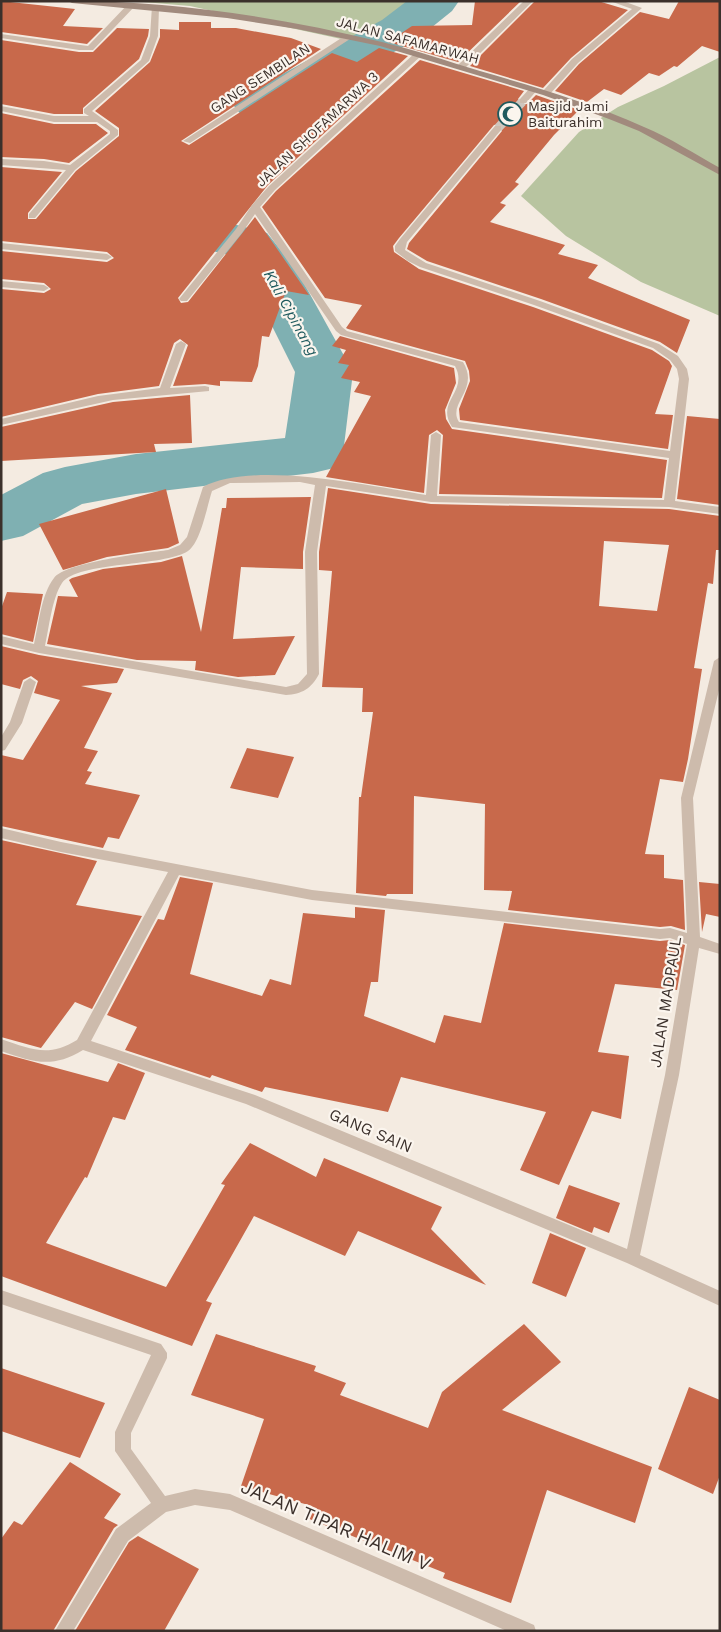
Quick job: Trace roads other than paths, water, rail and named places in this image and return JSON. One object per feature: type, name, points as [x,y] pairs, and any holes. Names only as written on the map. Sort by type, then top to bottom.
[{"type":"street","name":"JALAN SAFAMARWAH","points":[[72,1],[227,16],[381,44],[546,93],[642,129],[720,172]]},
{"type":"street","points":[[461,67],[529,1]]},
{"type":"street","points":[[546,93],[574,62],[638,8],[614,1]]},
{"type":"street","points":[[1,36],[90,48],[131,6]]},
{"type":"street","points":[[32,216],[72,168],[114,135],[114,130],[87,111],[89,107],[145,61],[154,36],[155,8]]},
{"type":"street","name":"GANG SEMBILAN","points":[[187,142],[353,38]]},
{"type":"street","name":"JALAN SHOFAMARWA 3","points":[[184,299],[239,231],[255,207],[272,188],[418,55]]},
{"type":"street","points":[[523,101],[534,90]]},
{"type":"street","points":[[1,108],[44,118],[98,119]]},
{"type":"street","points":[[498,128],[403,240],[400,250],[411,260],[537,302],[656,346],[674,358],[682,370],[684,379],[669,504]]},
{"type":"street","points":[[1,162],[44,164],[72,168]]},
{"type":"street","points":[[255,207],[339,329],[344,333],[459,364],[463,369],[465,381],[449,413],[451,420],[456,425],[674,455]]},
{"type":"street","points":[[1,246],[107,257]]},
{"type":"street","points":[[1,284],[44,288]]},
{"type":"street","points":[[164,391],[181,344]]},
{"type":"street","points":[[1,422],[122,394],[205,389]]},
{"type":"street","points":[[431,499],[436,435]]},
{"type":"street","points":[[39,650],[54,588],[60,577],[75,570],[170,553],[184,548],[192,538],[207,489],[229,480],[300,479],[431,499],[669,504],[720,512]]},
{"type":"street","points":[[1,640],[39,650],[286,692],[301,690],[310,682],[313,674],[311,552],[321,483]]},
{"type":"street","name":"JALAN MADPAUL","points":[[632,1258],[672,1075],[694,940],[687,798],[720,661]]},
{"type":"street","points":[[1,747],[16,723],[30,682]]},
{"type":"street","points":[[1,833],[61,848],[312,895],[670,933],[720,949]]},
{"type":"street","points":[[1,1045],[50,1058],[66,1055],[82,1044],[176,869]]},
{"type":"street","name":"GANG SAIN","points":[[82,1044],[250,1099],[632,1258],[720,1299]]},
{"type":"street","points":[[1,1296],[156,1349],[159,1353],[159,1358],[123,1432],[122,1450],[162,1505]]},
{"type":"street","name":"JALAN TIPAR HALIM V","points":[[63,1631],[122,1535],[162,1505],[195,1497],[230,1502],[528,1631]]},
{"type":"waterway","name":"Kali Cipinang","points":[[259,106],[399,30],[436,1]]},
{"type":"waterway","name":"Kali Cipinang","points":[[1,521],[65,487],[136,474],[313,454],[324,372],[277,281],[248,244],[214,235],[133,227],[134,222]]},
{"type":"tunnel","points":[[498,128],[523,101]]},
{"type":"place","name":"Masjid Jami Baiturahim","points":[[510,114]]}]
